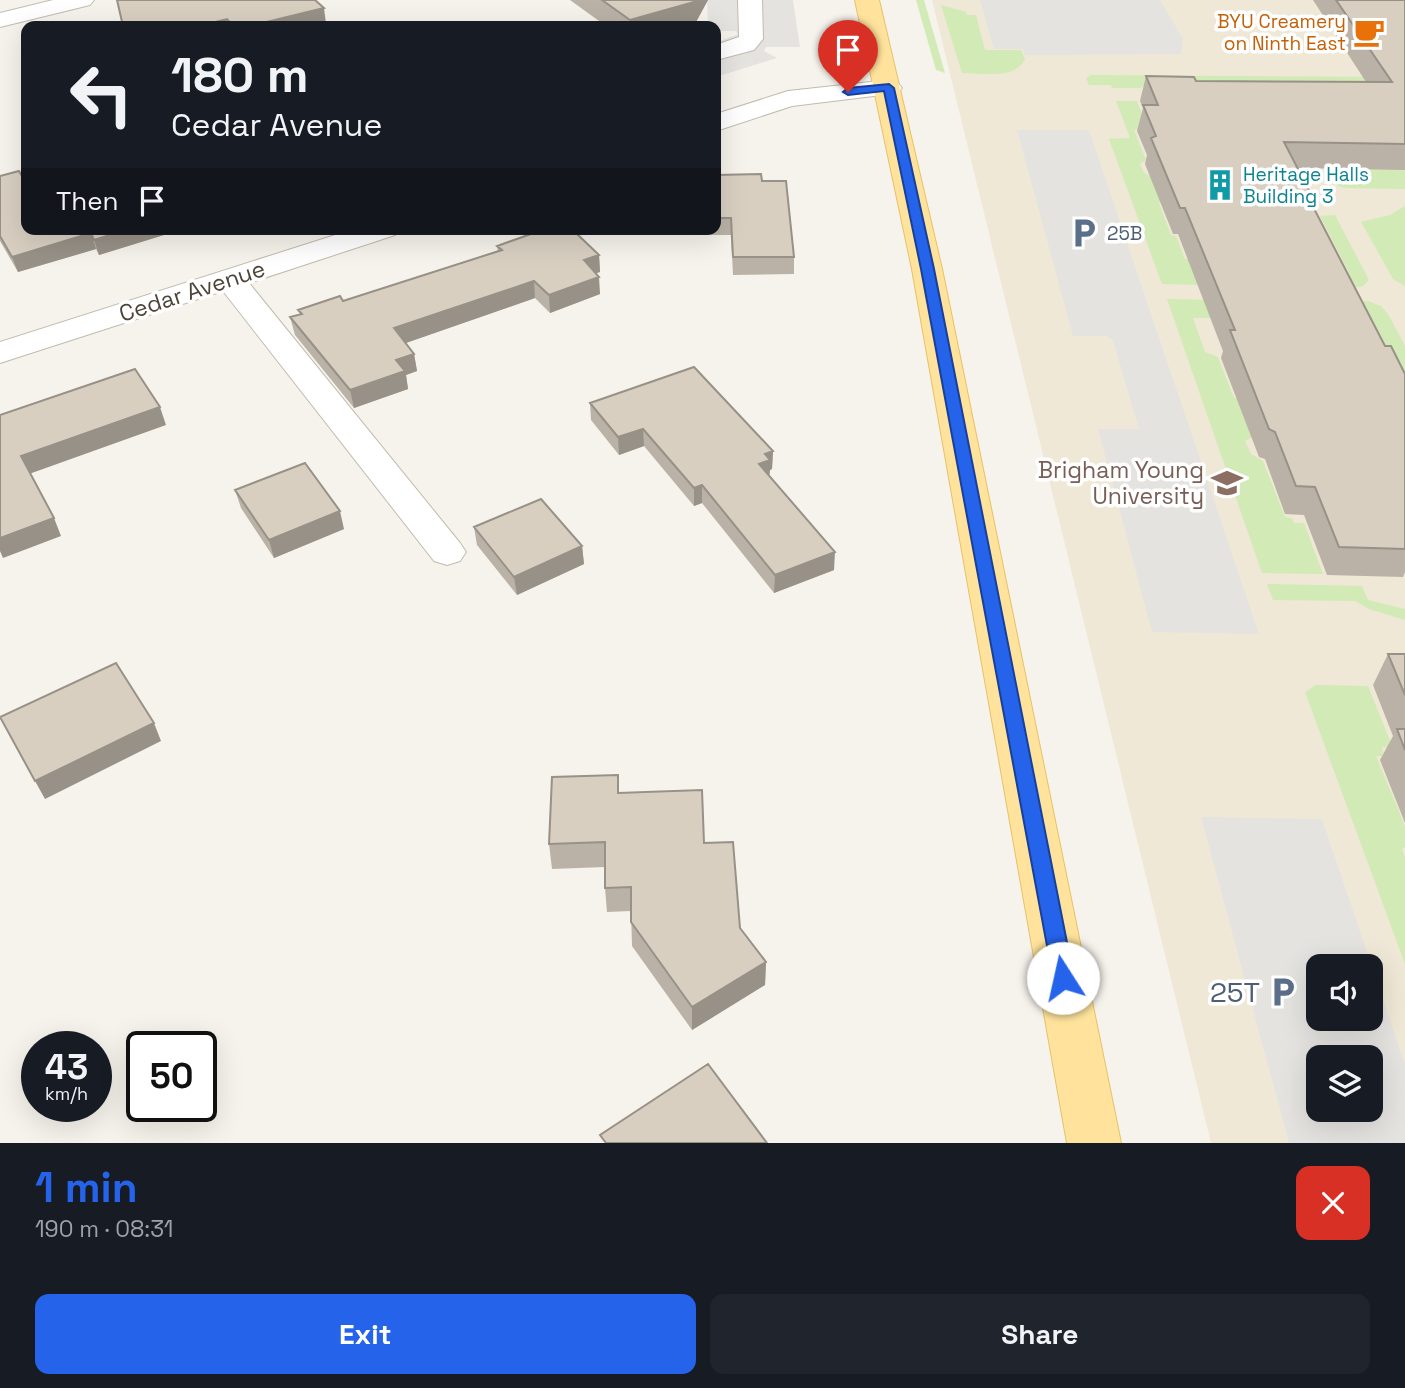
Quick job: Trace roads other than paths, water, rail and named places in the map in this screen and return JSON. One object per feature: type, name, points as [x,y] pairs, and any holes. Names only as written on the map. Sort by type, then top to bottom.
[{"type":"main road","points":[[867,0],[889,88],[962,445],[1094,1143]]},
{"type":"street","points":[[0,20],[82,0]]},
{"type":"street","points":[[721,52],[745,45],[751,39],[750,0]]},
{"type":"street","points":[[721,121],[788,99],[889,88]]},
{"type":"street","name":"Cedar Avenue","points":[[0,353],[366,235]]},
{"type":"street","points":[[229,279],[447,552]]},
{"type":"place","name":"BYU Creamery on Ninth East","points":[[1369,32]]},
{"type":"place","name":"Heritage Halls Building 3","points":[[1220,185]]},
{"type":"place","name":"25B","points":[[1084,233]]},
{"type":"place","name":"Brigham Young University","points":[[1227,483]]},
{"type":"place","name":"25T","points":[[1283,992]]}]
